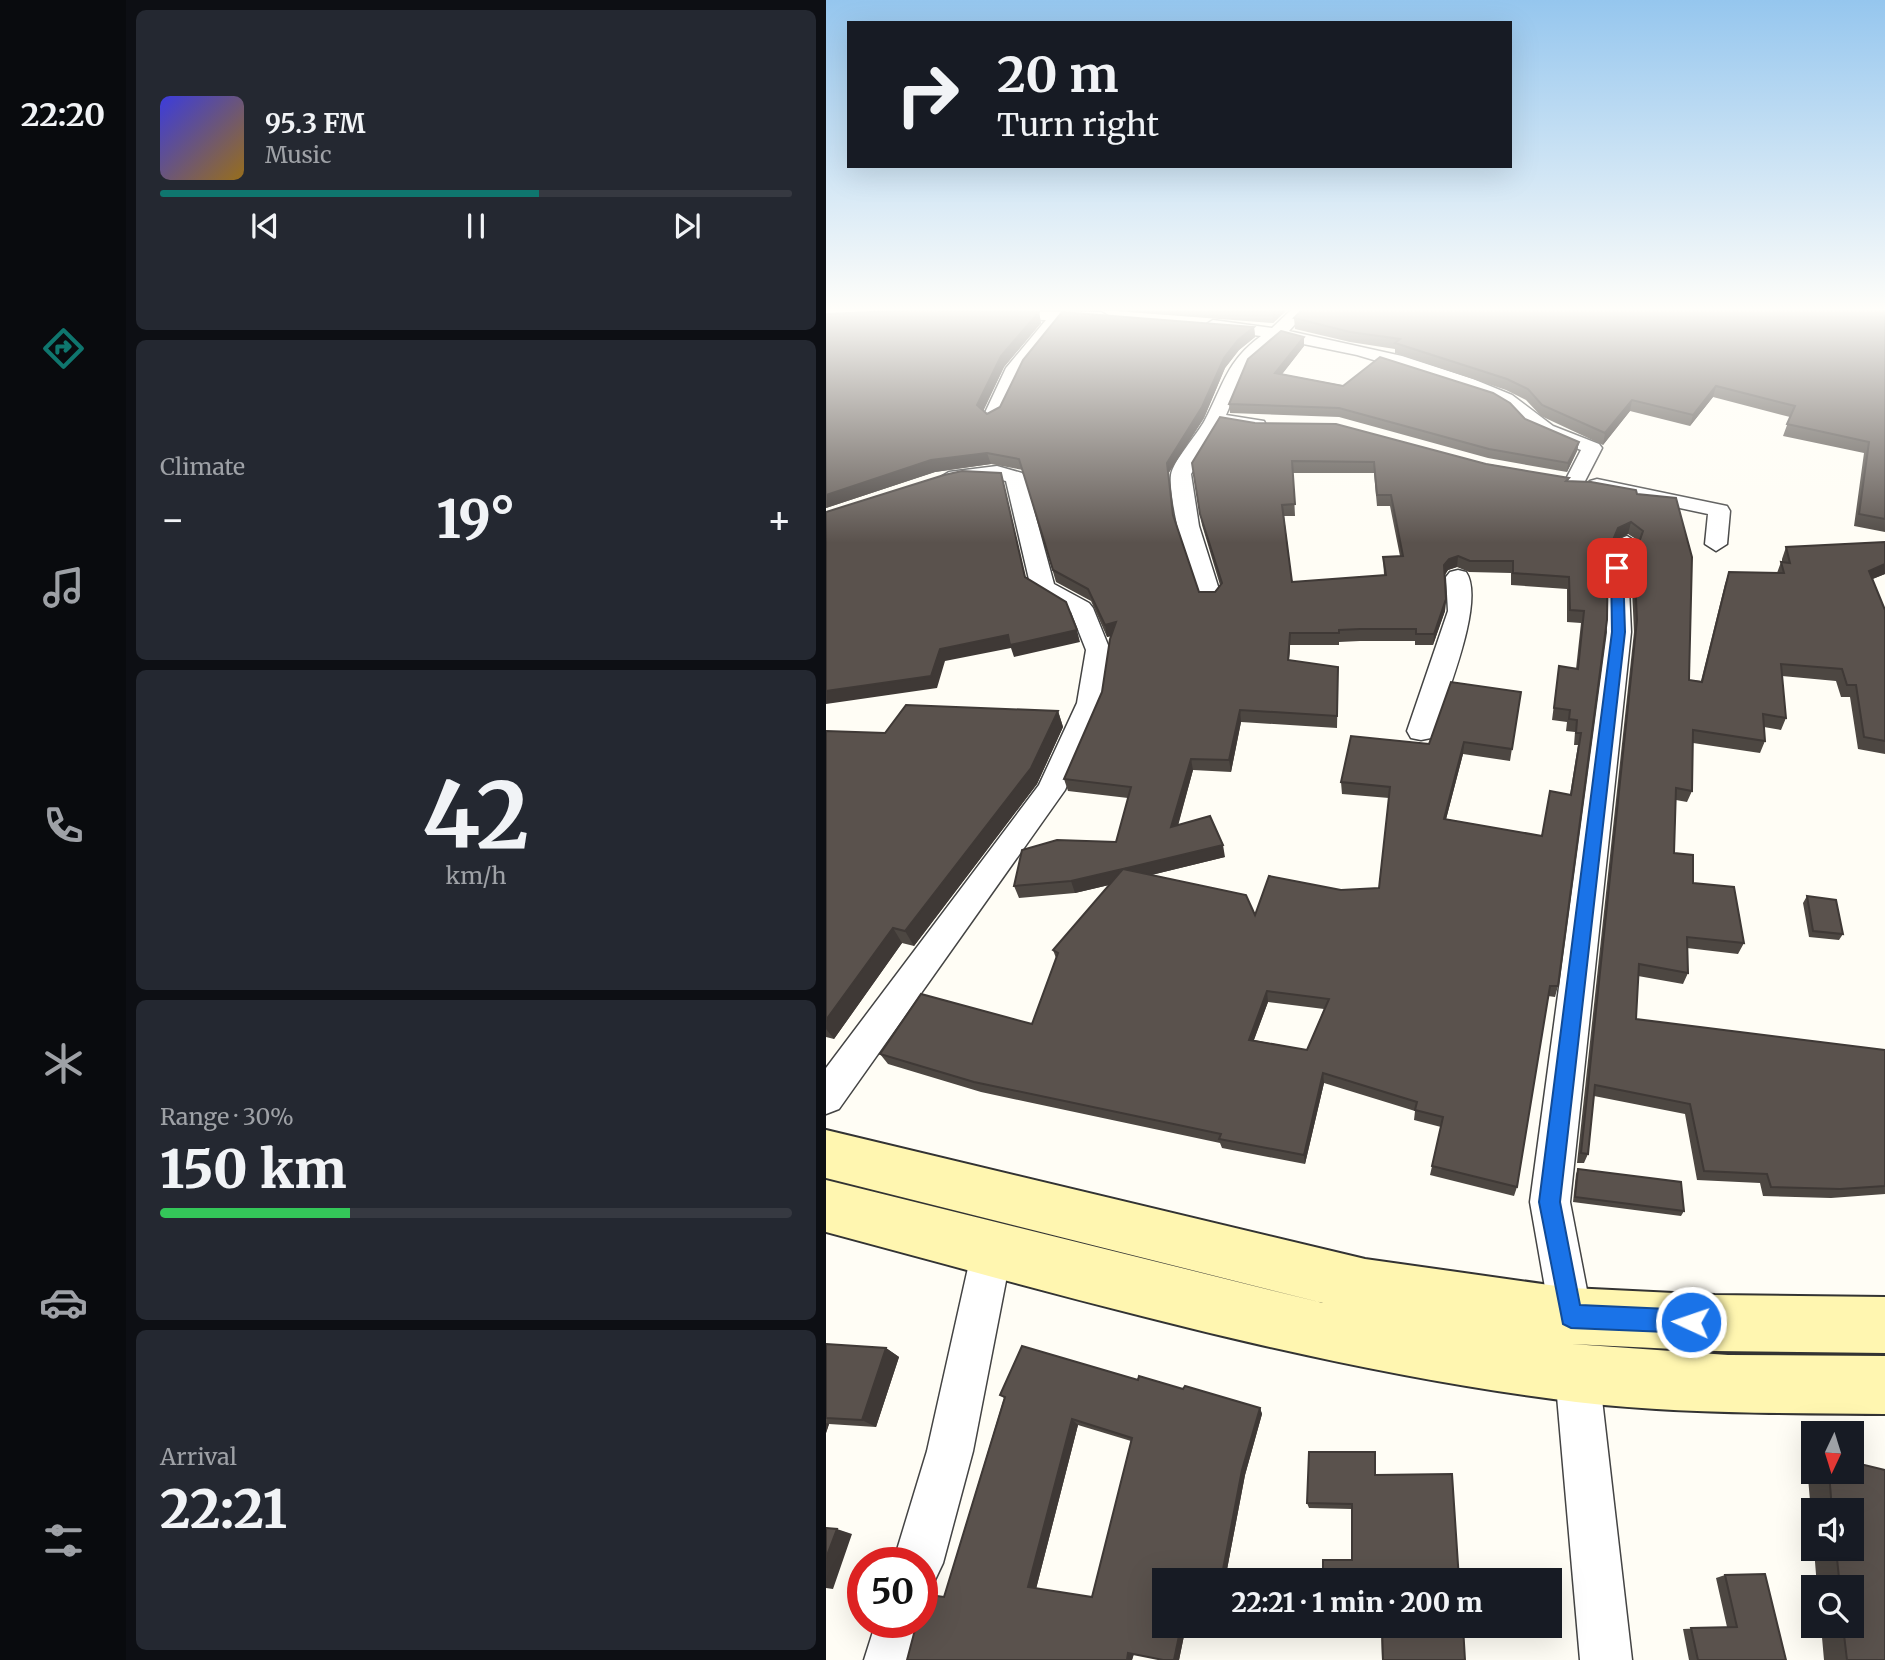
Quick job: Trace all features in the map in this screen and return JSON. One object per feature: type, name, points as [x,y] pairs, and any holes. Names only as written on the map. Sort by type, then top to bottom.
[{"type":"main road","points":[[826,1154],[1365,1286],[1571,1316],[1715,1323],[1885,1325]]},
{"type":"main road","points":[[826,1206],[992,1250],[1354,1338],[1577,1373],[1728,1384],[1885,1385]]},
{"type":"street","points":[[992,417],[1006,387]]},
{"type":"street","points":[[1209,596],[1188,526],[1181,474],[1215,419],[1227,387]]},
{"type":"street","points":[[1474,387],[1518,406],[1532,422],[1592,448],[1575,481]]},
{"type":"street","points":[[1215,419],[1276,425]]},
{"type":"street","points":[[826,1097],[1051,790],[1090,703],[1098,649],[1081,608],[1043,588],[1015,477],[997,472],[970,473],[931,482]]},
{"type":"street","points":[[1549,477],[1712,508],[1718,511],[1716,544]]},
{"type":"street","points":[[1571,1316],[1550,1202],[1619,632],[1617,568],[1627,543]]},
{"type":"street","points":[[1421,731],[1460,611],[1458,577]]},
{"type":"street","points":[[923,1547],[950,1451],[992,1250]]},
{"type":"street","points":[[1577,1373],[1606,1660]]},
{"type":"street","points":[[890,1660],[896,1638]]},
{"type":"building","points":[[826,387],[986,387],[977,405],[987,414],[1000,407],[1010,387],[1211,387],[1202,407],[1167,463],[1173,515],[1199,592],[1215,592],[1222,583],[1200,514],[1192,463],[1220,417],[1255,423],[1336,424],[1486,464],[1569,478],[1566,481],[1591,482],[1636,490],[1637,494],[1676,498],[1692,557],[1689,680],[1702,682],[1729,572],[1784,573],[1781,562],[1790,563],[1786,547],[1885,542],[1885,564],[1869,571],[1885,610],[1885,741],[1864,737],[1856,685],[1847,685],[1842,669],[1781,664],[1786,718],[1763,714],[1765,741],[1693,730],[1692,791],[1676,788],[1674,853],[1693,855],[1693,883],[1734,887],[1744,943],[1687,937],[1688,973],[1639,964],[1636,1019],[1885,1050],[1885,1186],[1840,1189],[1771,1187],[1767,1174],[1704,1171],[1690,1104],[1595,1085],[1588,1154],[1581,1153],[1637,620],[1634,557],[1643,531],[1631,522],[1618,528],[1608,552],[1607,620],[1558,986],[1550,986],[1517,1187],[1432,1166],[1443,1117],[1415,1110],[1417,1102],[1323,1073],[1304,1155],[1219,1139],[1221,1134],[974,1082],[880,1054],[921,994],[1032,1024],[1058,953],[1053,950],[1123,869],[1071,881],[1014,886],[1022,850],[1057,840],[1116,842],[1131,787],[1064,779],[1102,692],[1110,639],[1116,622],[1105,625],[1088,589],[1053,570],[1019,459],[987,453],[931,460],[826,495]],"holes":[[[1292,461],[1374,462],[1377,495],[1391,495],[1403,556],[1383,557],[1386,575],[1292,582],[1282,505],[1295,504]],[[1458,556],[1470,561],[1513,561],[1513,573],[1569,577],[1570,610],[1584,611],[1578,669],[1559,666],[1554,708],[1570,710],[1569,719],[1577,720],[1576,733],[1581,733],[1571,795],[1550,791],[1542,836],[1444,819],[1464,742],[1512,749],[1521,692],[1451,682],[1429,744],[1351,736],[1341,782],[1390,787],[1379,888],[1341,890],[1269,876],[1255,915],[1246,895],[1123,869],[1223,845],[1210,816],[1171,827],[1191,759],[1229,760],[1240,710],[1337,716],[1338,667],[1288,660],[1290,633],[1416,629],[1416,634],[1434,634],[1446,599],[1444,565],[1449,559]],[[1267,991],[1329,999],[1307,1050],[1249,1040]]]},
{"type":"building","points":[[1236,387],[1476,387],[1493,393],[1510,403],[1525,419],[1579,442],[1568,463],[1489,449],[1339,408],[1229,404]]},
{"type":"building","points":[[1525,387],[1715,387],[1693,415],[1632,400],[1605,433],[1542,405]]},
{"type":"building","points":[[1722,387],[1885,387],[1885,519],[1859,514],[1869,442],[1787,424],[1795,406]]},
{"type":"building","points":[[962,471],[1001,473],[1025,577],[1066,602],[1077,630],[1010,645],[1008,635],[940,649],[931,676],[826,691],[826,512]]},
{"type":"building","points":[[906,705],[1058,711],[1031,768],[905,931],[893,928],[826,1020],[826,731],[885,733]]},
{"type":"building","points":[[1807,896],[1836,900],[1843,934],[1813,931]]},
{"type":"building","points":[[1578,1169],[1681,1182],[1684,1211],[1575,1197]]},
{"type":"building","points":[[826,1344],[886,1348],[862,1420],[826,1418]]},
{"type":"building","points":[[1022,1346],[1138,1380],[1139,1376],[1183,1389],[1185,1386],[1260,1408],[1242,1470],[1223,1568],[1152,1568],[1152,1638],[1179,1638],[1174,1660],[1128,1653],[1127,1660],[907,1660],[913,1638],[938,1638],[938,1596],[944,1597],[1005,1397],[1000,1395]],"holes":[[[1072,1419],[1132,1438],[1092,1597],[1028,1587]]]},
{"type":"building","points":[[1309,1452],[1375,1452],[1375,1475],[1452,1474],[1458,1568],[1323,1568],[1323,1560],[1352,1560],[1352,1504],[1307,1503]]},
{"type":"building","points":[[1864,1465],[1885,1470],[1885,1660],[1847,1660],[1844,1638],[1864,1638],[1864,1575],[1839,1575],[1837,1561],[1864,1561],[1864,1498],[1831,1498],[1830,1484],[1864,1484]]},
{"type":"building","points":[[826,1528],[837,1529],[826,1558]]},
{"type":"building","points":[[1765,1574],[1786,1660],[1698,1660],[1691,1628],[1737,1627],[1725,1575]]},
{"type":"building","points":[[1382,1638],[1464,1638],[1465,1660],[1383,1660]]},
{"type":"route","points":[[1617,568],[1619,632],[1604,735],[1593,858],[1550,1202],[1571,1316],[1691,1322]]}]
